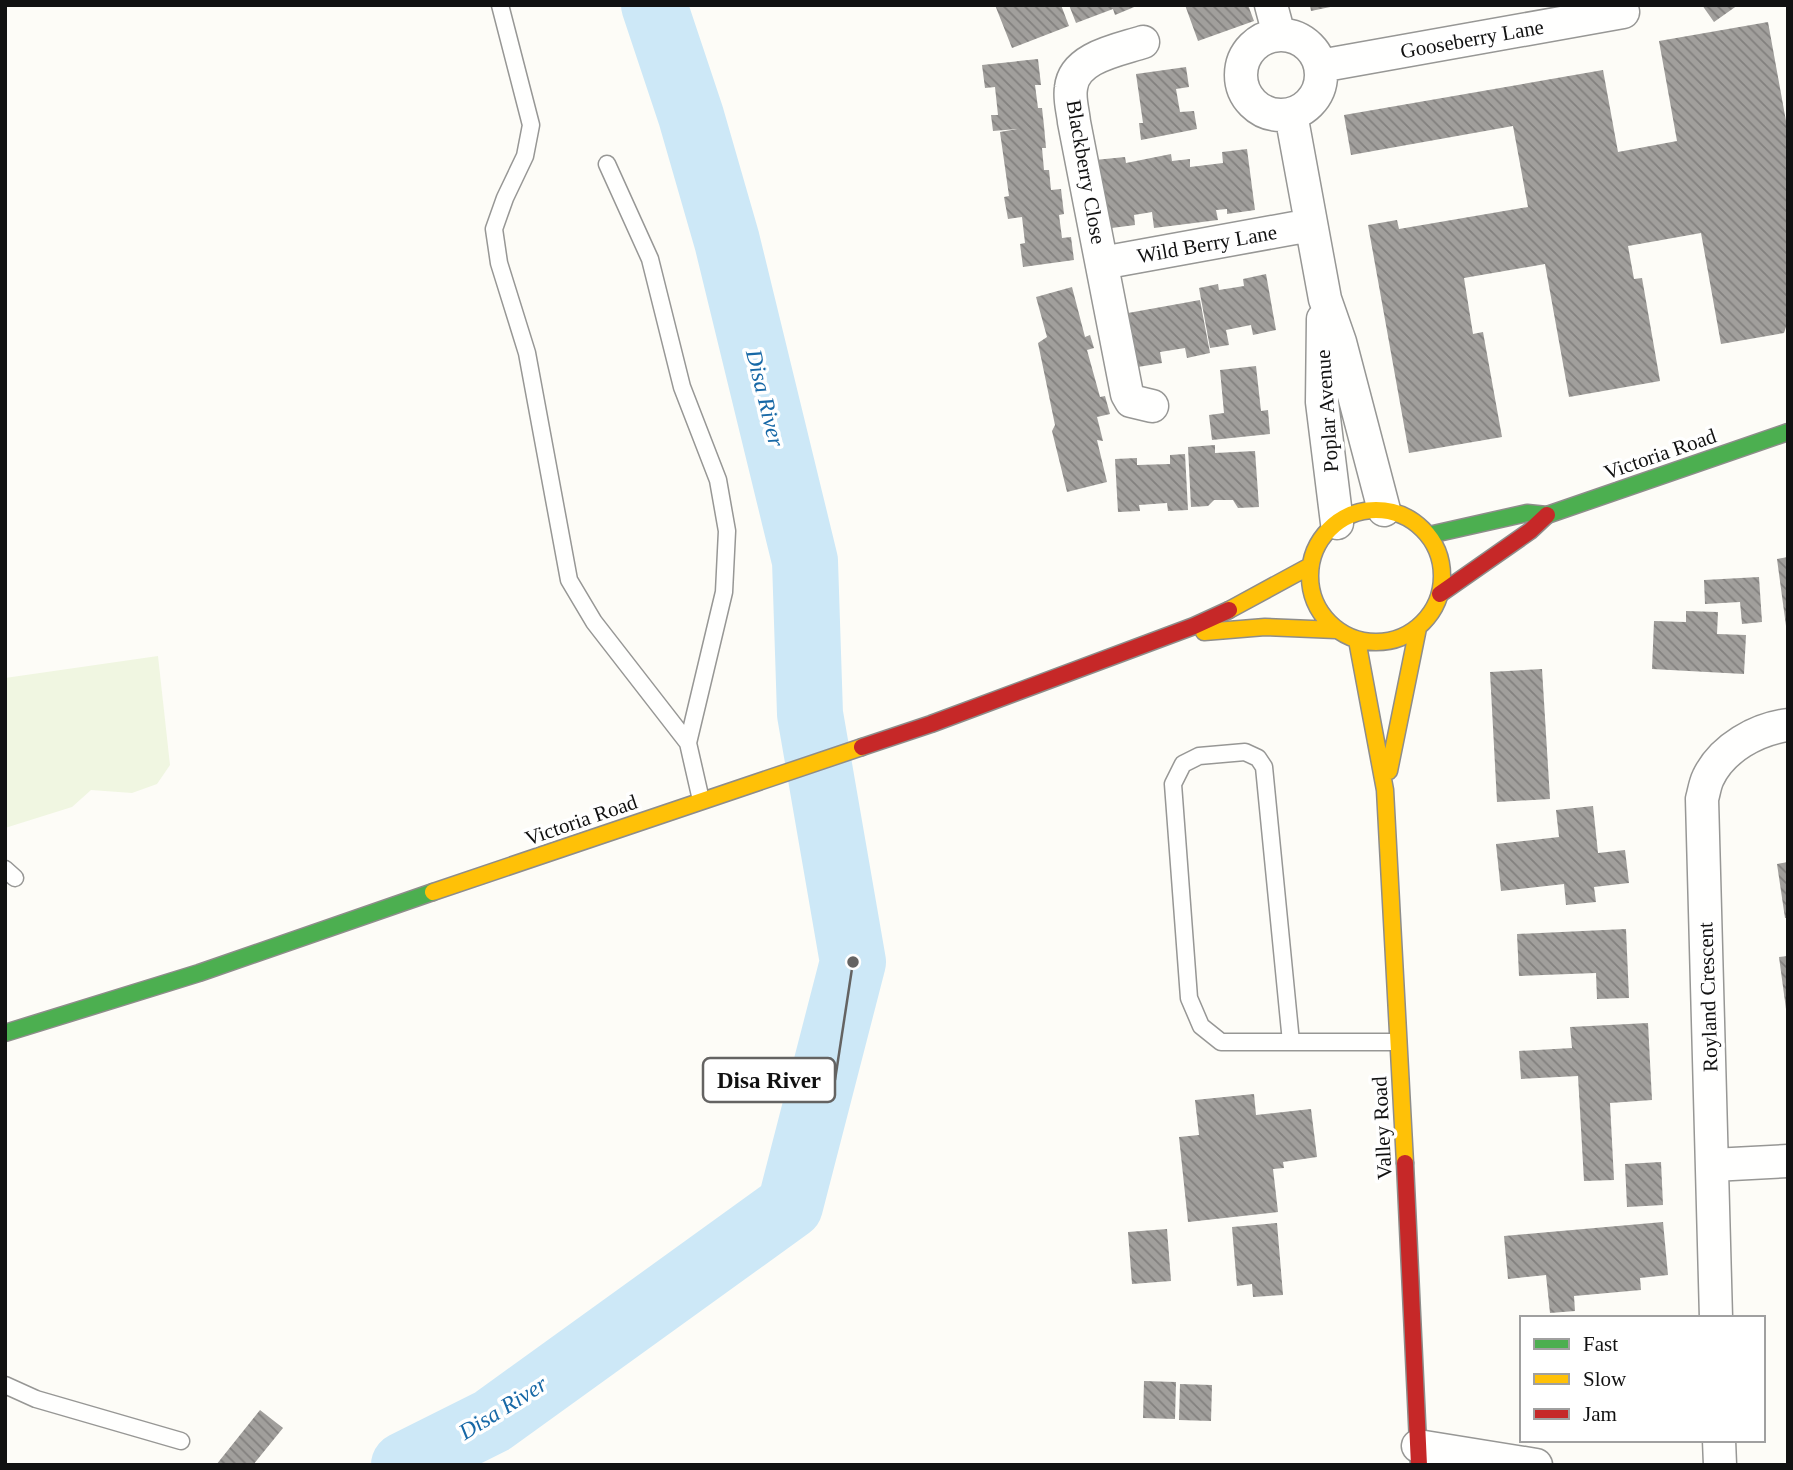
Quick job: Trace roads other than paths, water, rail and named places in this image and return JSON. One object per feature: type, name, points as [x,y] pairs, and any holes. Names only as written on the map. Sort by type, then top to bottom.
[{"type":"main road","name":"Victoria Road","points":[[1429,535],[1527,513],[1546,515],[1788,432]]},
{"type":"main road","points":[[1310,566],[1323,537],[1337,523],[1351,515],[1384,510],[1416,523],[1429,535],[1439,555],[1443,574],[1440,594]]},
{"type":"main road","name":"Victoria Road","points":[[5,1033],[199,974],[732,789],[931,724],[1167,636],[1246,603],[1310,566],[1312,593],[1320,613],[1336,630],[1357,640],[1378,642],[1400,638],[1418,628],[1432,613],[1440,594],[1530,531],[1546,515]]},
{"type":"main road","name":"Victoria Road","points":[[1167,636],[1265,627],[1336,630]]},
{"type":"main road","name":"Valley Road","points":[[1385,790],[1418,628]]},
{"type":"main road","name":"Valley Road","points":[[1357,640],[1385,790],[1418,1455]]},
{"type":"street","name":"Gooseberry Lane","points":[[1320,66],[1623,12]]},
{"type":"street","points":[[1275,20],[1307,45],[1320,66],[1321,76],[1315,97],[1308,105],[1291,114],[1276,115],[1264,112],[1246,95],[1241,83],[1244,58],[1275,20]]},
{"type":"street","name":"Blackberry Close","points":[[1143,42],[1087,63],[1078,72],[1070,88],[1074,122],[1126,394],[1131,401],[1152,406]]},
{"type":"street","name":"Poplar Avenue","points":[[1291,114],[1325,299],[1340,342],[1384,510]]},
{"type":"street","name":"Wild Berry Lane","points":[[1102,263],[1311,225]]},
{"type":"street","name":"Poplar Avenue","points":[[1325,299],[1322,402],[1337,523]]},
{"type":"street","name":"Royland Crescent","points":[[1716,1316],[1702,799],[1708,777],[1722,759],[1750,734],[1774,726],[1788,725]]},
{"type":"street","points":[[1713,1165],[1788,1161]]},
{"type":"street","points":[[1719,1442],[1720,1465]]},
{"type":"street","points":[[1418,1455],[1536,1465]]},
{"type":"lane","points":[[500,5],[531,125],[525,156],[494,229],[499,263],[527,353],[569,580],[594,622],[688,743],[701,800]]},
{"type":"lane","points":[[607,164],[650,260],[681,387],[718,481],[727,531],[724,592],[688,743]]},
{"type":"lane","points":[[1291,1041],[1264,766],[1258,758],[1245,752],[1199,756],[1183,764],[1173,784],[1189,998],[1202,1026],[1221,1042],[1398,1042]]},
{"type":"lane","points":[[5,1385],[36,1399],[181,1441]]},
{"type":"waterway","name":"Disa River","points":[[404,1465],[492,1421],[790,1206],[853,962],[810,714],[805,561],[727,241],[691,116],[654,5]]},
{"type":"place","name":"Disa River","points":[[853,962]]}]
